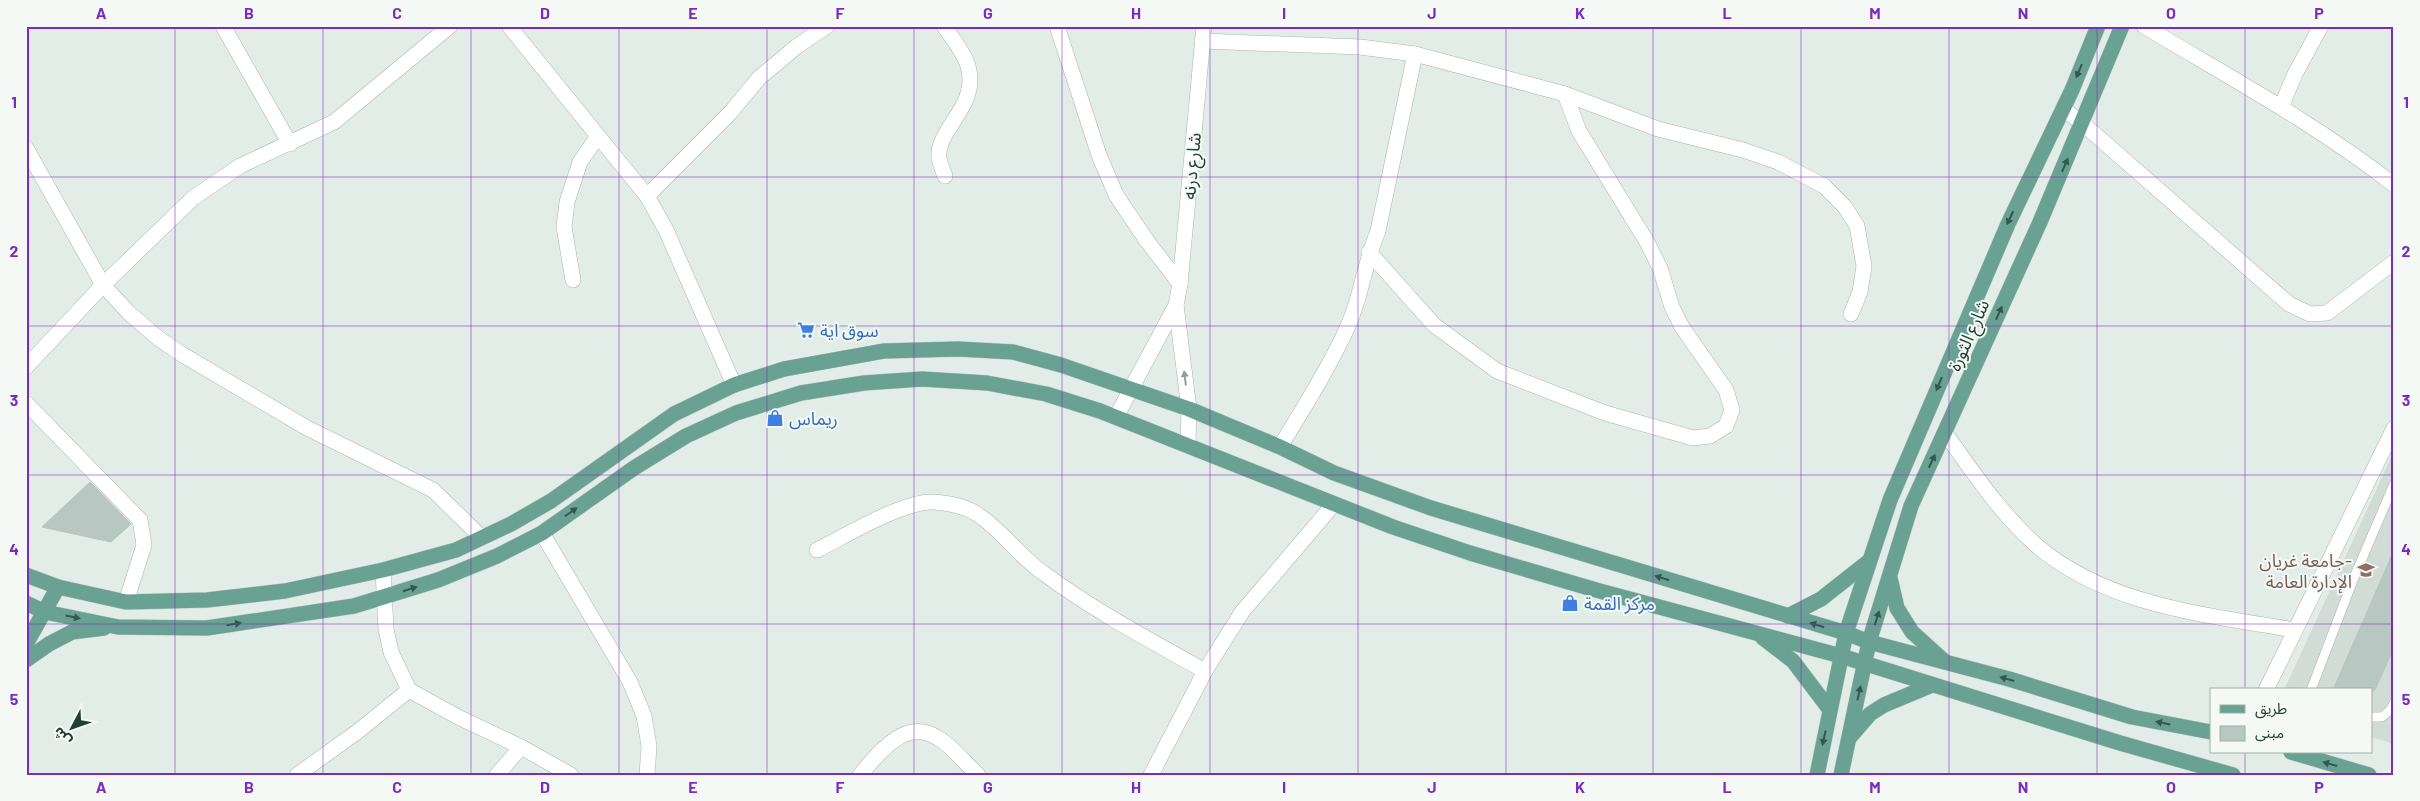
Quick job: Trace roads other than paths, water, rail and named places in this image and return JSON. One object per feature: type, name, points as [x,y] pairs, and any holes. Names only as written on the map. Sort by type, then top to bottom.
[{"type":"main road","name":"شارع الثورة","points":[[1817,775],[1846,633],[1890,500],[2004,233],[2062,109],[2098,26]]},
{"type":"main road","name":"شارع الثورة","points":[[1841,775],[1870,642],[1912,506],[2082,123],[2122,26]]},
{"type":"main road","points":[[26,596],[31,577],[58,587],[126,602],[207,600],[285,592],[383,570],[456,550],[482,538],[551,501],[674,414],[734,386],[784,369],[884,351],[958,349],[1013,352],[1061,365],[1189,409],[1280,447],[1334,473],[1431,508],[1846,633],[1870,642],[2132,717],[2210,732]]},
{"type":"main road","points":[[26,660],[49,644],[72,632],[118,627],[207,628],[354,606],[384,597],[438,580],[497,556],[542,533],[634,468],[686,436],[736,413],[801,393],[864,383],[922,379],[987,383],[1046,394],[1116,416],[1334,504],[1470,553],[1841,656],[2120,743],[2233,775]]},
{"type":"main road","points":[[1788,616],[1821,599],[1868,562]]},
{"type":"main road","points":[[1890,578],[1897,608],[1912,632],[1945,662]]},
{"type":"main road","points":[[26,644],[46,612],[58,587]]},
{"type":"main road","points":[[26,603],[46,612],[118,627]]},
{"type":"main road","points":[[1758,634],[1793,662],[1830,710]]},
{"type":"main road","points":[[1849,739],[1870,714],[1884,705],[1932,685]]},
{"type":"main road","points":[[2298,754],[2369,775]]},
{"type":"street","points":[[223,26],[290,144]]},
{"type":"street","points":[[26,367],[103,285],[194,198],[240,166],[334,122],[450,26]]},
{"type":"street","points":[[509,26],[647,196],[683,265],[734,386]]},
{"type":"street","points":[[647,196],[730,113],[759,78],[796,47],[827,26]]},
{"type":"street","points":[[944,26],[968,66],[970,89],[958,117],[942,140],[939,157],[945,176]]},
{"type":"street","points":[[1057,26],[1099,155],[1116,195],[1180,284]]},
{"type":"street","points":[[2144,26],[2281,107],[2360,159],[2394,185]]},
{"type":"street","points":[[2281,107],[2295,74],[2322,26]]},
{"type":"street","points":[[1203,34],[1360,47],[1415,54],[1565,94],[1658,129],[1743,150],[1778,162],[1824,186],[1845,207],[1857,226],[1864,266],[1860,292],[1851,314]]},
{"type":"street","name":"شارع درنه","points":[[1116,416],[1176,305],[1180,284],[1203,34]]},
{"type":"street","points":[[1280,447],[1314,392],[1349,324],[1369,252],[1378,231],[1415,54]]},
{"type":"street","points":[[1369,252],[1434,325],[1497,371],[1605,413],[1693,438],[1710,436],[1726,426],[1732,410],[1726,390],[1682,327],[1672,307],[1660,268],[1647,242],[1579,130],[1565,94]]},
{"type":"street","points":[[2062,109],[2082,123],[2289,304],[2310,314],[2327,313],[2394,262]]},
{"type":"street","points":[[573,280],[564,227],[567,202],[580,162],[598,136]]},
{"type":"street","points":[[26,148],[103,285],[129,313],[158,338],[307,428],[433,490],[482,538]]},
{"type":"street","name":"شارع درنه","points":[[1176,305],[1189,409],[1188,444]]},
{"type":"street","points":[[26,403],[140,520],[144,545],[126,602]]},
{"type":"street","points":[[2267,688],[2394,428]]},
{"type":"street","points":[[1945,433],[2003,512],[2029,538],[2061,564],[2093,582],[2146,601],[2295,630]]},
{"type":"street","points":[[818,550],[892,512],[931,502],[958,505],[980,516],[1040,571],[1143,637],[1205,671]]},
{"type":"street","points":[[1151,775],[1205,671],[1242,612],[1334,504]]},
{"type":"street","points":[[542,533],[630,682],[644,716],[649,746],[647,775]]},
{"type":"street","points":[[383,570],[386,628],[391,652],[409,690],[458,717],[521,747],[571,775]]},
{"type":"street","points":[[297,775],[314,770],[409,690]]},
{"type":"street","points":[[860,775],[882,749],[905,732],[922,732],[938,738],[978,775]]},
{"type":"street","points":[[496,775],[521,747]]},
{"type":"lane","points":[[2312,688],[2353,580],[2393,486]]},
{"type":"lane","points":[[2372,717],[2382,717],[2391,709],[2394,703]]},
{"type":"place","name":"سوق اية","points":[[806,330]]},
{"type":"place","name":"ريماس","points":[[775,418]]},
{"type":"place","name":"جامعة غريان- الإدارة العامة","points":[[2366,570]]},
{"type":"place","name":"مركز القمة","points":[[1570,603]]}]
